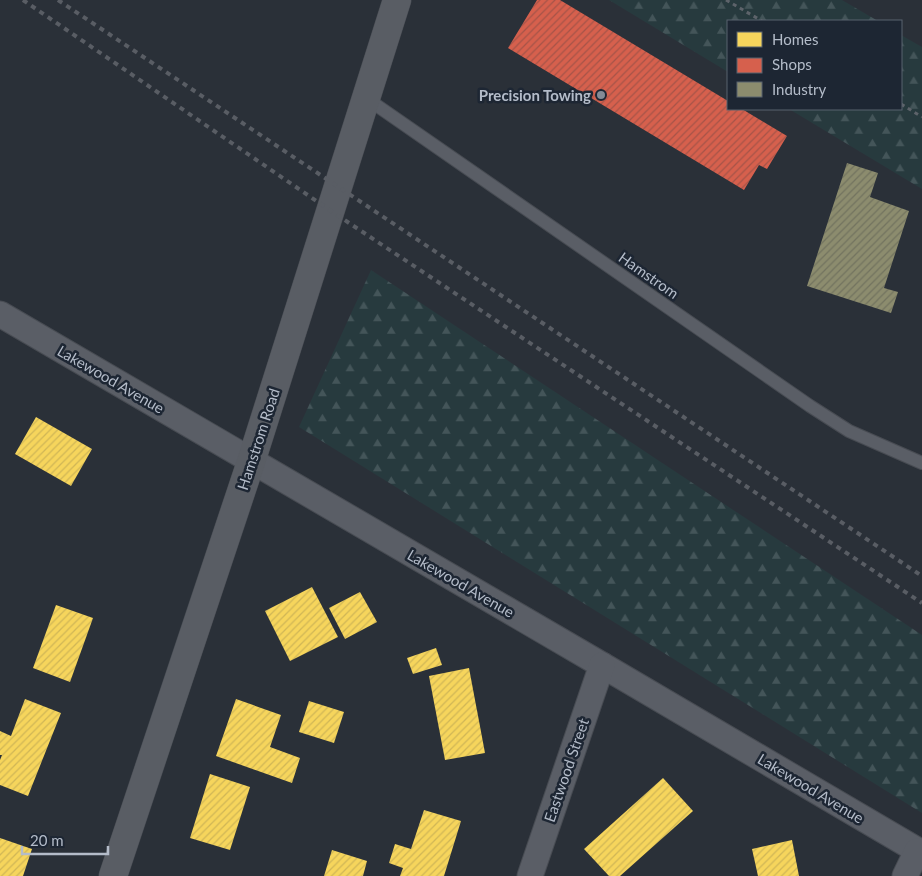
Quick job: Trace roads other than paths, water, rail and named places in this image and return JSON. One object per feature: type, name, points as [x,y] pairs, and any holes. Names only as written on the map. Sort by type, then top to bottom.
[{"type":"street","name":"Hamstrom Road","points":[[113,876],[251,462],[397,0]]},
{"type":"street","name":"Lakewood Avenue","points":[[0,314],[920,852]]},
{"type":"street","name":"Eastwood Street","points":[[530,876],[602,665]]},
{"type":"street","points":[[905,876],[920,852]]},
{"type":"lane","name":"Hamstrom","points":[[366,98],[810,406],[849,431],[922,463]]},
{"type":"railway","points":[[23,0],[331,211],[922,603]]},
{"type":"railway","points":[[58,0],[922,576]]},
{"type":"place","name":"Precision Towing","points":[[601,95]]}]
